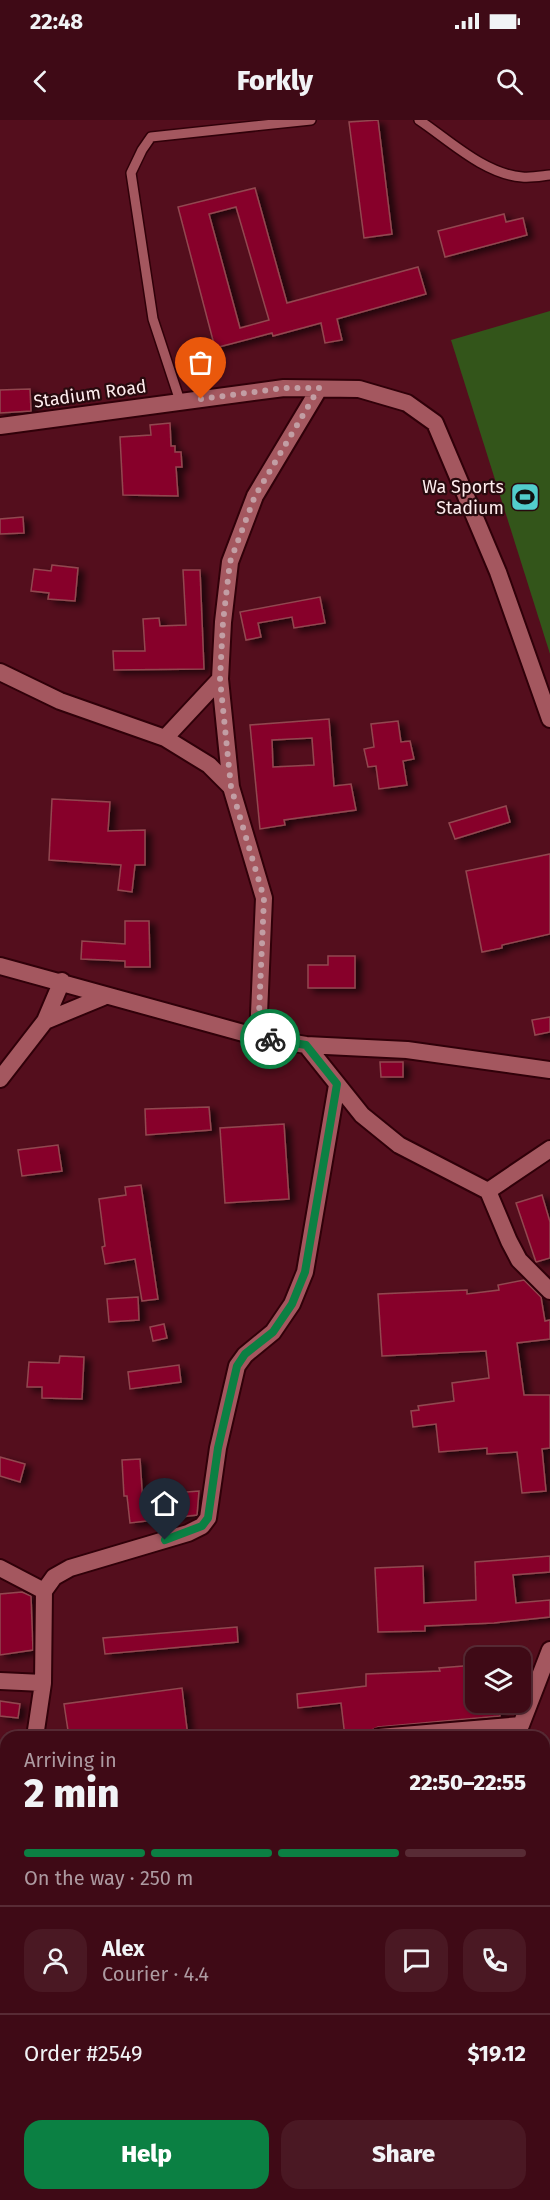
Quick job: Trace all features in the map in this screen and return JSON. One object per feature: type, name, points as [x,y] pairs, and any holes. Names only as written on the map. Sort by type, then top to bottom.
[{"type":"street","name":"Stadium Road","points":[[0,426],[284,388],[359,389],[407,403],[435,423],[498,572],[550,719]]},
{"type":"street","points":[[258,1037],[264,898],[231,787],[220,679],[223,622],[230,562],[255,496],[319,388]]},
{"type":"street","points":[[0,672],[60,701],[165,738],[209,765],[231,787]]},
{"type":"street","points":[[165,738],[220,679]]},
{"type":"street","points":[[0,966],[62,981],[103,997],[258,1037],[306,1045],[407,1050],[550,1070]]},
{"type":"street","points":[[0,1079],[45,1021],[62,981]]},
{"type":"street","points":[[45,1021],[103,997]]},
{"type":"street","points":[[306,1045],[362,1115],[399,1145],[488,1191],[519,1260],[550,1291]]},
{"type":"street","points":[[36,1731],[43,1683],[44,1591],[54,1577],[70,1568],[188,1533],[202,1526],[208,1518],[218,1448],[237,1366],[245,1354],[273,1332],[292,1304],[305,1272],[337,1084]]},
{"type":"street","points":[[488,1191],[550,1149]]},
{"type":"street","points":[[0,1568],[44,1591]]},
{"type":"street","points":[[450,1731],[521,1725],[543,1683],[550,1650]]},
{"type":"street","points":[[0,1681],[43,1683]]},
{"type":"lane","points":[[180,401],[153,319],[131,173],[151,137],[311,120]]},
{"type":"lane","points":[[419,120],[478,161],[501,172],[521,177],[550,175]]},
{"type":"green space","name":"Wa Sports Stadium","points":[[550,311],[550,654],[451,340]]},
{"type":"building","points":[[378,120],[392,234],[364,238],[349,122]]},
{"type":"building","points":[[255,188],[287,303],[418,267],[426,294],[337,319],[342,340],[325,343],[321,323],[215,348],[178,207]],"holes":[[[236,207],[269,320],[240,328],[209,214]]]},
{"type":"building","points":[[504,214],[506,222],[523,218],[527,235],[445,257],[438,231]]},
{"type":"building","points":[[30,389],[31,411],[0,413],[0,390]]},
{"type":"building","points":[[170,423],[171,446],[175,446],[175,452],[181,452],[182,467],[176,467],[178,496],[123,495],[120,437],[151,435],[150,425]]},
{"type":"building","points":[[23,517],[24,533],[0,534],[0,519]]},
{"type":"building","points":[[52,565],[78,568],[75,601],[48,599],[49,593],[31,591],[34,569],[51,571]]},
{"type":"building","points":[[183,570],[200,570],[204,669],[114,670],[113,651],[145,651],[143,619],[159,618],[160,626],[186,625]]},
{"type":"building","points":[[320,597],[325,623],[294,628],[292,617],[258,623],[261,637],[246,640],[240,612]]},
{"type":"building","points":[[329,719],[334,786],[351,784],[356,810],[284,820],[285,825],[260,829],[250,725]],"holes":[[[312,738],[314,765],[273,767],[272,740]]]},
{"type":"building","points":[[398,721],[401,742],[410,741],[414,759],[403,761],[407,785],[379,789],[376,766],[368,767],[364,749],[374,747],[371,724]]},
{"type":"building","points":[[52,799],[110,802],[108,831],[145,830],[145,865],[135,865],[132,892],[118,890],[121,865],[49,860]]},
{"type":"building","points":[[506,806],[510,822],[455,839],[449,823]]},
{"type":"building","points":[[550,854],[550,934],[482,952],[466,871]]},
{"type":"building","points":[[125,921],[149,921],[150,967],[125,967],[125,961],[81,959],[82,941],[125,944]]},
{"type":"building","points":[[328,956],[355,956],[355,988],[308,988],[308,965],[328,965]]},
{"type":"building","points":[[550,1017],[550,1032],[535,1035],[532,1020]]},
{"type":"building","points":[[380,1062],[403,1062],[403,1077],[381,1077]]},
{"type":"building","points":[[209,1107],[211,1130],[146,1135],[145,1109]]},
{"type":"building","points":[[284,1124],[289,1199],[225,1203],[220,1128]]},
{"type":"building","points":[[58,1145],[62,1171],[22,1176],[18,1150]]},
{"type":"building","points":[[141,1185],[158,1299],[142,1301],[135,1259],[105,1264],[99,1199],[126,1195],[125,1187]]},
{"type":"building","points":[[542,1195],[550,1222],[550,1258],[536,1262],[516,1203]]},
{"type":"building","points":[[524,1280],[541,1297],[545,1321],[550,1320],[550,1339],[517,1343],[524,1395],[550,1395],[550,1448],[542,1449],[546,1491],[522,1493],[517,1452],[487,1454],[487,1448],[439,1452],[436,1424],[413,1427],[411,1411],[419,1410],[418,1406],[454,1401],[452,1383],[489,1378],[486,1351],[382,1356],[378,1294],[467,1290],[467,1294],[499,1290],[498,1285]]},
{"type":"building","points":[[138,1297],[139,1320],[109,1322],[107,1299]]},
{"type":"building","points":[[164,1324],[167,1338],[153,1341],[150,1327]]},
{"type":"building","points":[[60,1356],[84,1357],[82,1399],[42,1398],[42,1387],[27,1387],[29,1362],[59,1363]]},
{"type":"building","points":[[179,1365],[181,1382],[130,1389],[128,1372]]},
{"type":"building","points":[[0,1457],[25,1464],[20,1482],[0,1476]]},
{"type":"building","points":[[140,1459],[143,1504],[175,1501],[174,1493],[199,1491],[197,1515],[130,1523],[127,1496],[124,1496],[122,1460]]},
{"type":"building","points":[[550,1556],[550,1572],[513,1575],[516,1603],[550,1600],[550,1617],[494,1623],[425,1626],[425,1631],[378,1632],[375,1568],[423,1566],[424,1603],[476,1600],[475,1562]]},
{"type":"building","points":[[22,1592],[31,1596],[33,1650],[0,1655],[0,1594]]},
{"type":"building","points":[[237,1627],[238,1642],[105,1654],[103,1638]]},
{"type":"building","points":[[465,1666],[465,1713],[500,1713],[500,1716],[378,1727],[370,1731],[344,1731],[341,1703],[298,1708],[297,1694],[366,1686],[366,1674],[440,1671],[439,1668]]},
{"type":"building","points":[[182,1688],[187,1731],[68,1731],[64,1704]]},
{"type":"building","points":[[0,1701],[20,1704],[18,1718],[0,1716]]},
{"type":"way so far","points":[[201,399],[284,388],[319,388],[255,496],[230,562],[223,622],[220,679],[231,787],[264,898],[258,1037],[270,1039]]},
{"type":"place","name":"Wa Sports Stadium","points":[[525,497]]},
{"type":"route","points":[[165,1540],[202,1526],[208,1518],[218,1448],[230,1388],[237,1366],[245,1354],[273,1332],[292,1304],[305,1272],[337,1084],[306,1045],[270,1039]]}]
